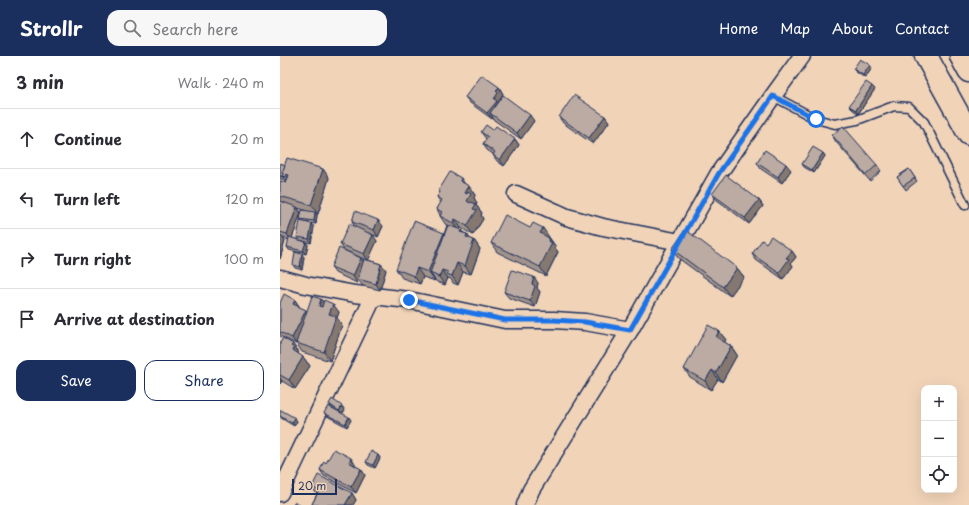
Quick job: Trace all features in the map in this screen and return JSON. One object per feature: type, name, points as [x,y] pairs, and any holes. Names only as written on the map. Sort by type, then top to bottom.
[{"type":"main road","points":[[926,56],[969,134]]},
{"type":"main road","points":[[961,56],[969,71]]},
{"type":"street","points":[[525,505],[531,490],[630,330],[719,173],[802,56]]},
{"type":"street","points":[[516,194],[567,217],[603,227],[680,242]]},
{"type":"street","points":[[280,278],[306,285],[355,294],[409,300],[505,320],[554,320],[585,322],[630,330]]},
{"type":"street","points":[[282,482],[298,456],[374,296]]},
{"type":"lane","points":[[773,96],[816,119],[835,124],[857,120],[894,106],[909,107],[924,122],[965,205]]},
{"type":"building","points":[[860,59],[870,65],[863,75],[853,69]]},
{"type":"building","points":[[482,75],[499,87],[496,91],[498,93],[494,99],[497,101],[487,113],[465,97]]},
{"type":"building","points":[[866,82],[872,86],[856,110],[849,106]]},
{"type":"building","points":[[503,95],[530,115],[517,133],[490,113]]},
{"type":"building","points":[[574,95],[605,116],[589,138],[559,117]]},
{"type":"building","points":[[486,125],[493,130],[496,126],[515,139],[500,160],[493,155],[495,152],[483,144],[488,137],[481,132]]},
{"type":"building","points":[[843,126],[877,165],[866,175],[832,135]]},
{"type":"building","points":[[813,147],[823,153],[812,170],[802,164]]},
{"type":"building","points":[[765,150],[786,164],[778,177],[757,163]]},
{"type":"building","points":[[287,158],[323,169],[311,205],[280,196],[280,181],[286,183],[289,175],[286,174],[285,177],[282,177]]},
{"type":"building","points":[[280,163],[285,165],[282,176],[280,176]]},
{"type":"building","points":[[909,169],[915,178],[903,186],[897,177]]},
{"type":"building","points":[[450,172],[461,178],[460,181],[469,186],[465,193],[467,194],[468,192],[471,194],[467,201],[476,204],[473,209],[477,210],[467,226],[455,219],[453,223],[440,216],[442,212],[437,209],[442,200],[437,197],[440,192],[439,190]]},
{"type":"building","points":[[726,175],[759,200],[745,218],[712,194]]},
{"type":"building","points":[[280,201],[297,207],[287,234],[280,232]]},
{"type":"building","points":[[302,210],[315,212],[314,221],[300,219]]},
{"type":"building","points":[[355,211],[378,220],[374,230],[352,222]]},
{"type":"building","points":[[505,215],[530,228],[533,223],[543,228],[540,233],[549,238],[548,241],[552,243],[540,267],[491,243]]},
{"type":"building","points":[[300,221],[312,224],[309,239],[297,237]]},
{"type":"building","points":[[414,221],[444,233],[428,272],[417,268],[414,276],[396,269]]},
{"type":"building","points":[[349,224],[373,235],[364,254],[340,244]]},
{"type":"building","points":[[448,225],[461,230],[460,232],[467,234],[466,237],[474,240],[465,266],[457,263],[452,276],[447,274],[448,272],[442,270],[439,277],[430,273]]},
{"type":"building","points":[[686,230],[737,268],[723,287],[672,249]]},
{"type":"building","points":[[771,236],[792,251],[786,258],[789,259],[779,273],[752,254],[762,240],[766,243]]},
{"type":"building","points":[[289,237],[306,242],[303,251],[287,247]]},
{"type":"building","points":[[339,248],[361,258],[353,276],[331,267]]},
{"type":"building","points":[[295,252],[302,254],[300,267],[293,265]]},
{"type":"building","points":[[364,259],[381,264],[376,284],[358,279]]},
{"type":"building","points":[[512,270],[534,277],[532,284],[535,286],[530,301],[504,292]]},
{"type":"building","points":[[284,294],[295,300],[293,304],[306,310],[292,338],[280,332],[280,303]]},
{"type":"building","points":[[312,296],[321,299],[319,306],[322,307],[324,300],[333,304],[329,314],[336,316],[324,352],[296,343]]},
{"type":"building","points":[[708,325],[719,331],[716,337],[731,346],[716,373],[712,370],[705,381],[684,369]]},
{"type":"building","points":[[283,338],[293,344],[291,346],[294,348],[293,350],[303,357],[289,380],[280,375],[280,343]]},
{"type":"building","points":[[332,399],[342,406],[339,411],[329,404]]},
{"type":"building","points":[[328,406],[349,417],[345,424],[324,413]]},
{"type":"building","points":[[281,410],[295,418],[292,423],[280,416]]},
{"type":"building","points":[[334,449],[351,458],[349,462],[361,469],[351,487],[320,470],[324,461],[326,463]]},
{"type":"building","points":[[371,451],[378,455],[373,465],[366,462]]},
{"type":"building","points":[[318,475],[352,493],[345,505],[312,504],[319,491],[312,487]]},
{"type":"building","points":[[294,502],[300,505],[293,505]]},
{"type":"route","points":[[409,300],[505,320],[554,320],[585,322],[630,330],[719,173],[773,96],[816,119]]}]
